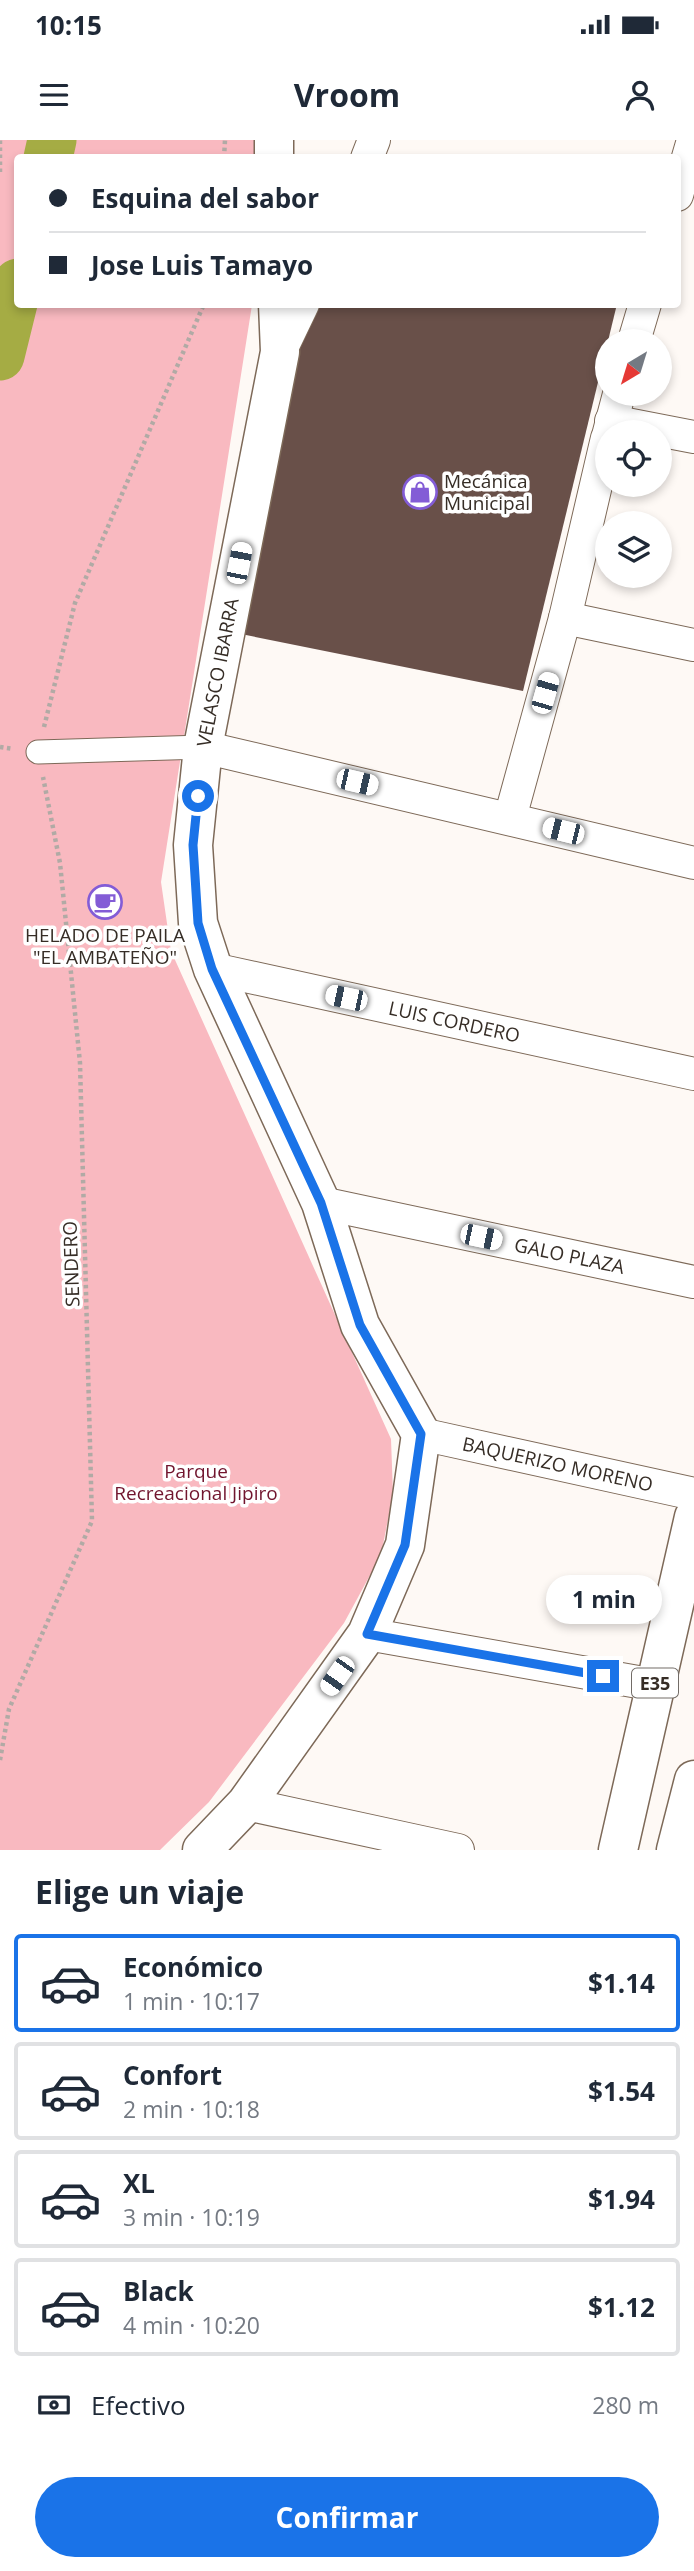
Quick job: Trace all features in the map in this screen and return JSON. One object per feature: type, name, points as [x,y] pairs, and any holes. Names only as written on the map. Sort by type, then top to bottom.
[{"type":"main road","name":"VELASCO IBARRA","points":[[278,308],[280,352],[203,747],[193,845],[198,923],[212,969],[321,1203],[360,1325],[421,1434]]},
{"type":"main road","points":[[202,1850],[246,1804],[367,1634],[405,1545],[421,1434]]},
{"type":"main road","name":"E35","points":[[618,1850],[694,1517]]},
{"type":"main road","points":[[676,1850],[694,1780]]},
{"type":"street","points":[[681,181],[693,140]]},
{"type":"street","name":"VELASCO IBARRA","points":[[280,352],[301,308]]},
{"type":"street","points":[[638,329],[644,308]]},
{"type":"street","points":[[672,433],[694,437]]},
{"type":"street","points":[[510,818],[565,618],[595,492]]},
{"type":"street","points":[[565,618],[694,645]]},
{"type":"street","points":[[38,752],[203,747],[694,863]]},
{"type":"street","name":"LUIS CORDERO","points":[[212,969],[694,1074]]},
{"type":"street","name":"GALO PLAZA","points":[[321,1203],[694,1282]]},
{"type":"street","name":"BAQUERIZO MORENO","points":[[421,1434],[694,1494]]},
{"type":"street","points":[[367,1634],[655,1685]]},
{"type":"street","points":[[246,1804],[458,1850]]},
{"type":"path","points":[[0,140],[0,172]]},
{"type":"path","points":[[38,752],[75,603],[202,308]]},
{"type":"path","name":"SENDERO","points":[[0,1759],[9,1709],[92,1521],[80,1063],[60,863],[38,752]]},
{"type":"green space","name":"Parque Recreacional Jipiro","points":[[0,140],[254,140],[254,154],[14,154],[14,308],[252,308],[161,882],[171,951],[391,1439],[393,1494],[381,1555],[344,1623],[209,1802],[160,1850],[0,1850]]},
{"type":"building","name":"Mecánica Municipal","points":[[317,308],[616,308],[611,329],[595,329],[595,395],[523,691],[241,634],[298,350]]},
{"type":"waterway","points":[[49,154],[52,140]]},
{"type":"waterway","points":[[0,356],[14,299]]},
{"type":"place","name":"Mecánica Municipal","points":[[420,492]]},
{"type":"place","name":"HELADO DE PAILA \"EL AMBATEÑO\"","points":[[105,902]]},
{"type":"route","points":[[198,796],[193,845],[198,923],[212,969],[321,1203],[360,1325],[421,1434],[405,1545],[367,1634],[603,1676]]}]
